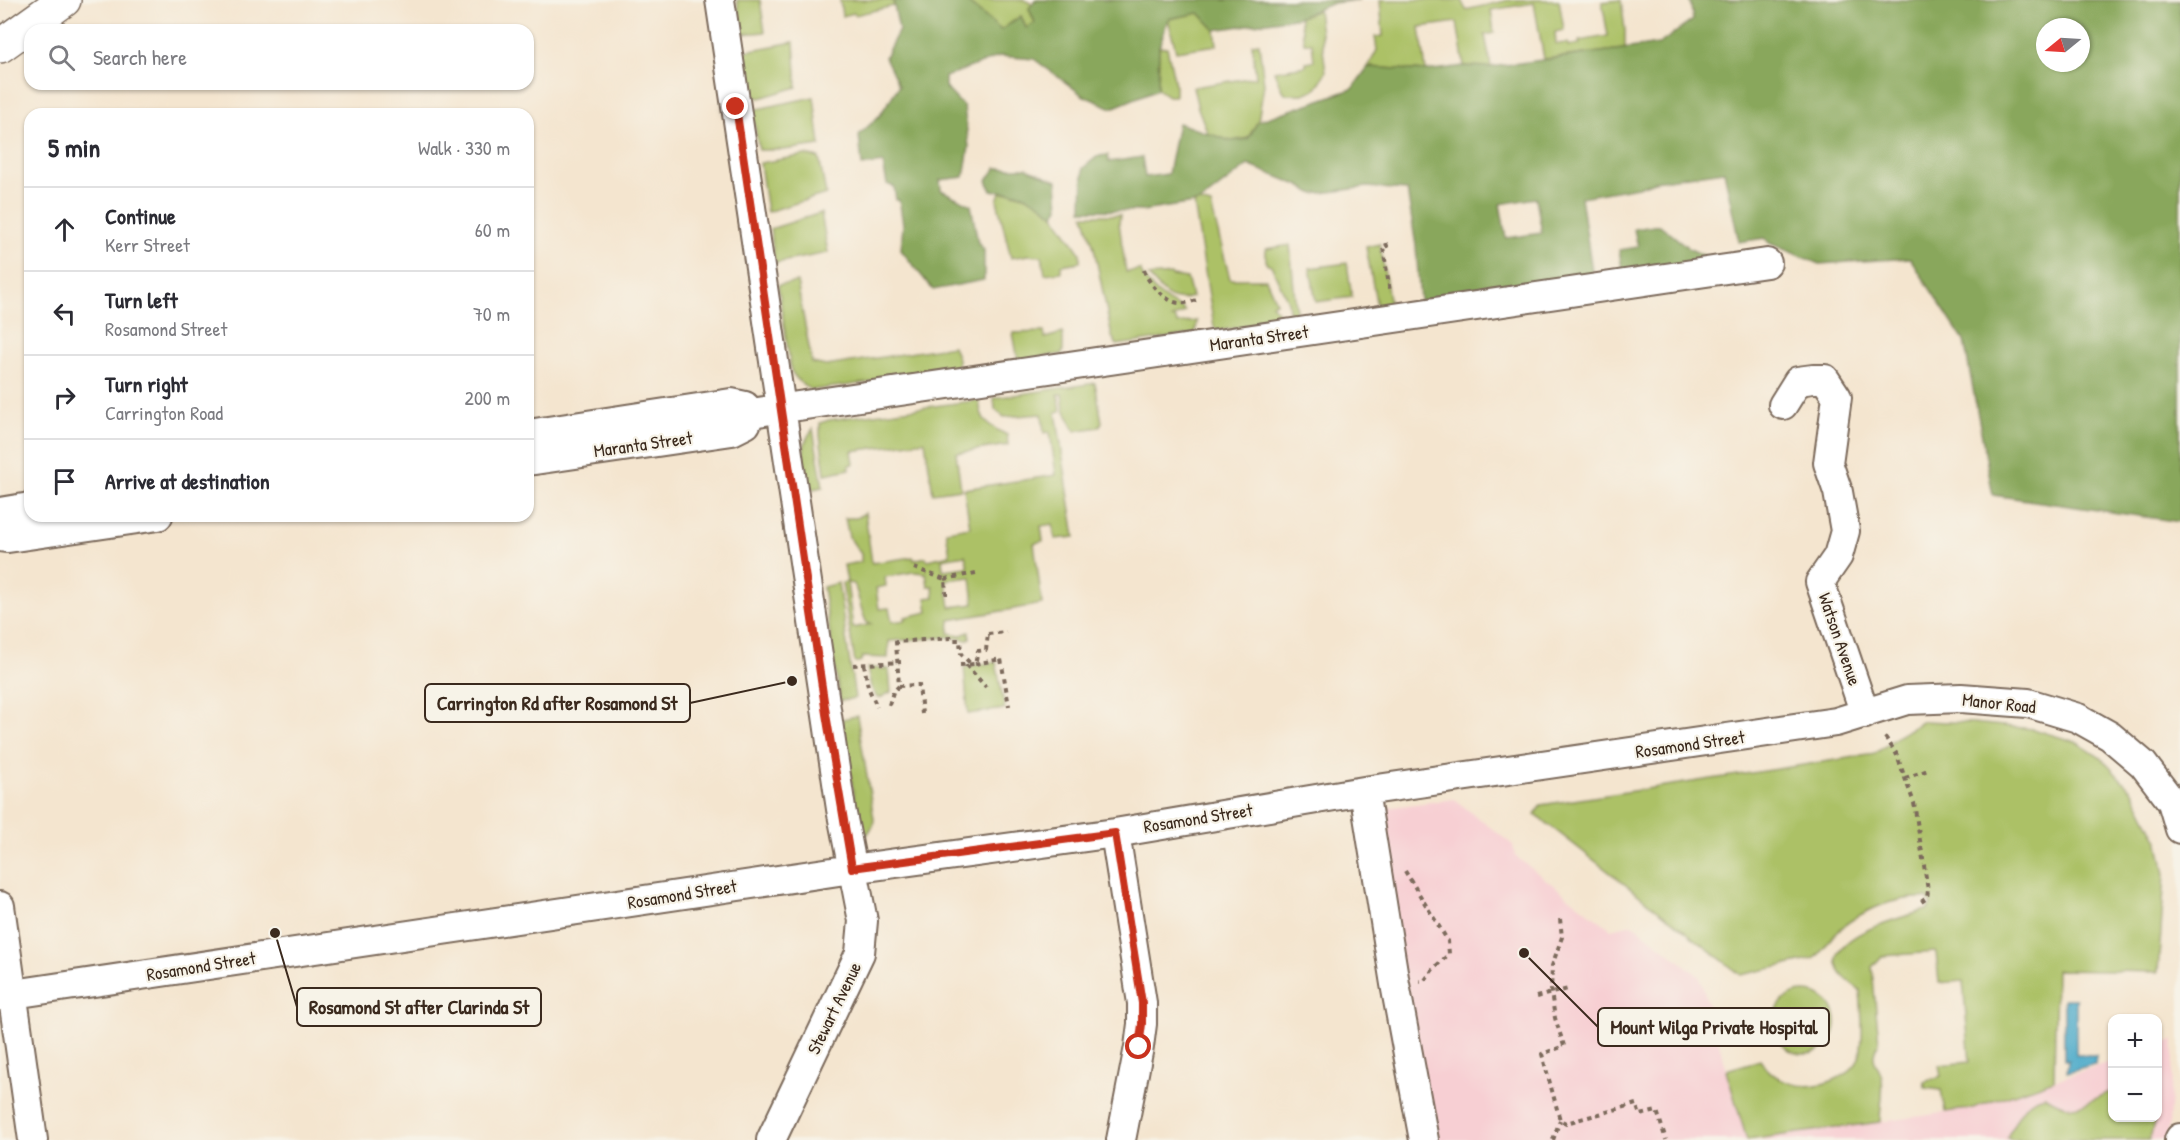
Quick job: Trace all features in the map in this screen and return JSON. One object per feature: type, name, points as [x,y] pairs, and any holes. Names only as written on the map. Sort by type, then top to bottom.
[{"type":"main road","points":[[31,24],[64,0]]},
{"type":"main road","points":[[0,46],[24,29]]},
{"type":"street","name":"Stewart Avenue","points":[[720,0],[837,788],[863,921],[860,953],[771,1140]]},
{"type":"street","name":"Maranta Street","points":[[751,413],[1767,263]]},
{"type":"street","name":"Watson Avenue","points":[[1783,405],[1798,381],[1826,380],[1837,397],[1828,463],[1838,492],[1845,531],[1838,556],[1820,582],[1865,714]]},
{"type":"street","name":"Maranta Street","points":[[534,433],[731,403],[745,406],[751,413]]},
{"type":"street","name":"Maranta Street","points":[[534,460],[732,431],[746,424],[751,413]]},
{"type":"street","points":[[0,512],[24,508]]},
{"type":"street","points":[[0,537],[8,538],[117,522]]},
{"type":"street","name":"Manor Road","points":[[1907,700],[1961,698],[2028,703],[2078,718],[2110,736],[2143,764],[2172,802],[2180,830]]},
{"type":"street","name":"Rosamond Street","points":[[7,995],[852,868],[1115,833],[1364,791],[1836,722],[1907,700]]},
{"type":"street","points":[[1364,791],[1395,984],[1424,1140]]},
{"type":"street","points":[[1115,833],[1142,1003],[1142,1024],[1120,1140]]},
{"type":"street","points":[[0,906],[7,995],[33,1140]]},
{"type":"path","points":[[1386,243],[1387,246],[1383,247],[1391,297]]},
{"type":"path","points":[[1144,270],[1146,278],[1173,302],[1180,304],[1200,299]]},
{"type":"path","points":[[914,568],[945,579],[976,573]]},
{"type":"path","points":[[945,579],[946,593],[948,593]]},
{"type":"path","points":[[973,664],[978,651],[986,650],[988,634],[1006,632]]},
{"type":"path","points":[[899,687],[896,642],[951,638],[960,640],[962,654],[973,664]]},
{"type":"path","points":[[986,687],[963,665],[1001,659],[1009,706]]},
{"type":"path","points":[[853,665],[899,662]]},
{"type":"path","points":[[864,664],[868,687],[877,707]]},
{"type":"path","points":[[889,705],[893,692],[899,687],[919,685],[922,714]]},
{"type":"path","points":[[1886,737],[1896,753],[1914,803],[1928,890],[1927,898],[1918,904]]},
{"type":"path","points":[[1905,778],[1928,770]]},
{"type":"path","points":[[1395,984],[1425,981],[1434,968],[1449,954],[1448,941],[1402,866]]},
{"type":"path","points":[[1553,1140],[1560,1120],[1542,1054],[1564,1046],[1555,1018],[1551,992],[1552,966],[1562,937],[1560,919]]},
{"type":"path","points":[[1536,996],[1568,989]]},
{"type":"path","points":[[1560,1120],[1566,1124],[1636,1104],[1640,1115],[1657,1111],[1666,1140]]},
{"type":"shaded area","points":[[1454,799],[1513,845],[1515,856],[1611,929],[1633,924],[1700,977],[1747,1140],[1407,1140],[1362,848],[1362,811]]},
{"type":"shaded area","points":[[2174,1040],[2169,1126],[2164,1140],[1756,1140],[1970,1109],[2108,1062],[2108,1122],[2162,1122],[2162,1044]]},
{"type":"green space","points":[[737,0],[760,0],[765,32],[742,34]]},
{"type":"green space","points":[[840,0],[893,0],[894,6],[842,16]]},
{"type":"green space","points":[[893,0],[965,0],[1001,30],[1021,16],[1026,28],[1035,23],[1029,8],[1035,0],[1359,0],[1333,3],[1300,17],[1215,30],[1199,13],[1168,19],[1159,47],[1158,89],[1112,108],[1084,96],[1034,59],[1000,56],[945,77],[945,87],[964,107],[969,147],[964,177],[940,180],[941,190],[971,205],[978,243],[984,250],[984,280],[933,290],[901,250],[903,224],[899,200],[896,200],[894,187],[887,184],[883,163],[862,166],[859,135],[880,115],[899,86],[885,57],[899,30]]},
{"type":"green space","points":[[965,0],[1024,0],[1033,4],[1029,9],[1035,23],[1026,28],[1021,16],[1001,30]]},
{"type":"green space","points":[[1380,0],[1461,0],[1466,10],[1509,0],[1559,0],[1564,30],[1555,32],[1556,44],[1568,43],[1568,46],[1580,44],[1579,41],[1608,36],[1602,2],[1621,0],[1625,49],[1544,59],[1534,3],[1491,10],[1494,33],[1485,35],[1491,67],[1464,66],[1457,22],[1420,27],[1426,71],[1368,67],[1377,50],[1375,37],[1383,36]]},
{"type":"green space","points":[[1690,0],[2180,0],[2180,522],[1993,495],[1964,341],[1910,258],[1819,264],[1769,243],[1765,238],[1739,242],[1724,171],[1654,181],[1638,187],[1581,197],[1593,278],[1420,301],[1416,246],[1407,190],[1367,187],[1314,194],[1298,185],[1248,165],[1200,202],[1142,211],[1082,210],[1083,168],[1098,156],[1108,155],[1109,162],[1142,157],[1145,177],[1168,174],[1178,123],[1231,141],[1248,139],[1258,121],[1352,89],[1368,67],[1426,71],[1464,66],[1491,67],[1659,44],[1693,20]],"holes":[[[1536,198],[1542,233],[1506,238],[1500,204]]]},
{"type":"green space","points":[[1318,10],[1326,72],[1316,89],[1303,94],[1286,94],[1274,71],[1306,66],[1306,62],[1314,61],[1312,43],[1304,43],[1300,17]]},
{"type":"green space","points":[[1199,13],[1215,30],[1217,45],[1176,51],[1168,19]]},
{"type":"green space","points":[[794,42],[797,87],[760,98],[751,96],[744,54],[746,51]]},
{"type":"green space","points":[[1259,43],[1264,84],[1258,121],[1248,138],[1231,141],[1208,134],[1193,87],[1256,77],[1252,44]]},
{"type":"green space","points":[[1159,47],[1167,47],[1175,84],[1175,96],[1168,96],[1158,89]]},
{"type":"green space","points":[[814,97],[820,145],[783,150],[759,150],[752,110]]},
{"type":"green space","points":[[805,155],[819,158],[826,194],[767,212],[760,163]]},
{"type":"green space","points":[[996,168],[1027,168],[1057,181],[1059,208],[1054,215],[1039,203],[1023,195],[991,190],[987,180]]},
{"type":"green space","points":[[1010,192],[1034,199],[1054,215],[1080,253],[1080,262],[1061,265],[1061,272],[1045,274],[1042,256],[1028,255],[1011,258],[997,200],[1000,193]]},
{"type":"green space","points":[[1194,203],[1211,205],[1230,279],[1266,279],[1276,302],[1272,304],[1279,314],[1278,321],[1217,331],[1214,327]]},
{"type":"green space","points":[[821,213],[828,253],[775,263],[770,229]]},
{"type":"green space","points":[[1084,215],[1120,215],[1119,223],[1126,272],[1140,270],[1147,282],[1158,293],[1182,308],[1185,312],[1172,318],[1176,319],[1177,324],[1197,321],[1194,334],[1117,345],[1112,337],[1094,248]]},
{"type":"green space","points":[[1660,225],[1690,249],[1705,256],[1706,263],[1623,274],[1619,250],[1638,247],[1634,229]]},
{"type":"green space","points":[[1380,244],[1390,305],[1377,307],[1366,247]]},
{"type":"green space","points":[[1290,245],[1296,309],[1294,317],[1290,320],[1288,302],[1271,265],[1266,263],[1266,249]]},
{"type":"green space","points":[[1347,263],[1352,297],[1316,302],[1310,268]]},
{"type":"green space","points":[[1171,274],[1187,278],[1192,297],[1172,298],[1148,276]]},
{"type":"green space","points":[[797,282],[812,363],[826,366],[953,346],[958,359],[957,371],[812,390],[808,388],[791,371],[778,285]]},
{"type":"green space","points":[[1044,332],[1045,338],[1063,333],[1062,354],[1018,360],[1013,333]]},
{"type":"green space","points":[[1095,383],[1102,422],[1099,427],[1075,431],[1064,409],[1062,394],[1058,394],[1061,411],[1056,412],[1075,537],[1055,539],[1053,524],[1041,526],[1043,541],[1034,543],[1042,604],[950,620],[949,633],[961,635],[969,632],[970,638],[967,640],[950,637],[889,641],[888,658],[862,657],[861,661],[855,663],[842,583],[847,582],[844,565],[861,562],[861,554],[849,537],[845,518],[856,518],[865,513],[872,563],[913,557],[914,560],[926,557],[927,560],[950,555],[946,531],[970,527],[964,489],[1056,475],[1050,432],[1044,433],[1042,414],[1004,417],[995,409],[994,398]],"holes":[[[965,555],[968,567],[943,570],[942,559]],[[913,572],[926,573],[928,586],[933,586],[934,597],[926,598],[928,612],[905,617],[906,620],[892,622],[889,608],[879,609],[876,588],[886,586],[885,577]],[[971,577],[974,604],[950,607],[946,580]],[[847,583],[854,584],[865,619],[867,623],[872,624],[853,628]]]},
{"type":"green space","points":[[979,400],[984,419],[990,426],[1007,435],[1008,445],[956,453],[961,489],[933,493],[925,441],[852,451],[854,464],[849,465],[850,469],[825,474],[820,423]]},
{"type":"green space","points":[[813,429],[823,487],[813,489],[808,485],[803,455],[805,442]]},
{"type":"green space","points":[[838,583],[855,698],[840,701],[823,587]]},
{"type":"green space","points":[[996,662],[1005,709],[968,714],[964,667]]},
{"type":"green space","points":[[867,668],[889,669],[891,692],[877,698],[871,687]]},
{"type":"green space","points":[[857,716],[874,819],[873,826],[867,835],[857,815],[842,719]]},
{"type":"green space","points":[[1923,721],[2033,729],[2076,742],[2101,758],[2133,792],[2159,843],[2165,874],[2158,972],[2056,970],[2054,1080],[1970,1109],[1945,1112],[1941,1090],[1925,1088],[1924,1082],[1941,1076],[1939,1065],[1970,1062],[1963,981],[1939,983],[1936,952],[1882,956],[1872,967],[1879,1043],[1874,1059],[1881,1074],[1882,1084],[1880,1122],[1747,1140],[1726,1070],[1760,1060],[1775,1075],[1803,1086],[1823,1084],[1849,1072],[1856,1064],[1861,1049],[1860,990],[1841,973],[1837,958],[1843,947],[1854,937],[1886,922],[1927,910],[1931,904],[1927,898],[1916,898],[1880,906],[1858,916],[1835,933],[1814,959],[1741,975],[1535,814],[1541,805],[1875,754],[1898,736]]},
{"type":"green space","points":[[1805,992],[1817,994],[1827,1001],[1834,1011],[1836,1023],[1834,1035],[1827,1045],[1817,1052],[1805,1054],[1793,1052],[1783,1045],[1776,1035],[1774,1023],[1776,1011],[1783,1001],[1793,994]]},
{"type":"green space","points":[[2108,1093],[2108,1122],[2154,1122],[2150,1140],[2013,1140],[2007,1137],[2022,1111],[2037,1098],[2045,1096],[2072,1107],[2085,1104]]},
{"type":"water","points":[[2064,999],[2076,999],[2076,1055],[2096,1055],[2095,1064],[2067,1072],[2068,1060],[2064,1060]]},
{"type":"place","name":"Carrington Rd after Rosamond St","points":[[792,681]]},
{"type":"place","name":"Rosamond St after Clarinda St","points":[[275,933]]},
{"type":"place","name":"Mount Wilga Private Hospital","points":[[1524,953]]},
{"type":"route","points":[[736,107],[826,714],[852,868],[1115,833],[1142,1003],[1139,1047]]}]
